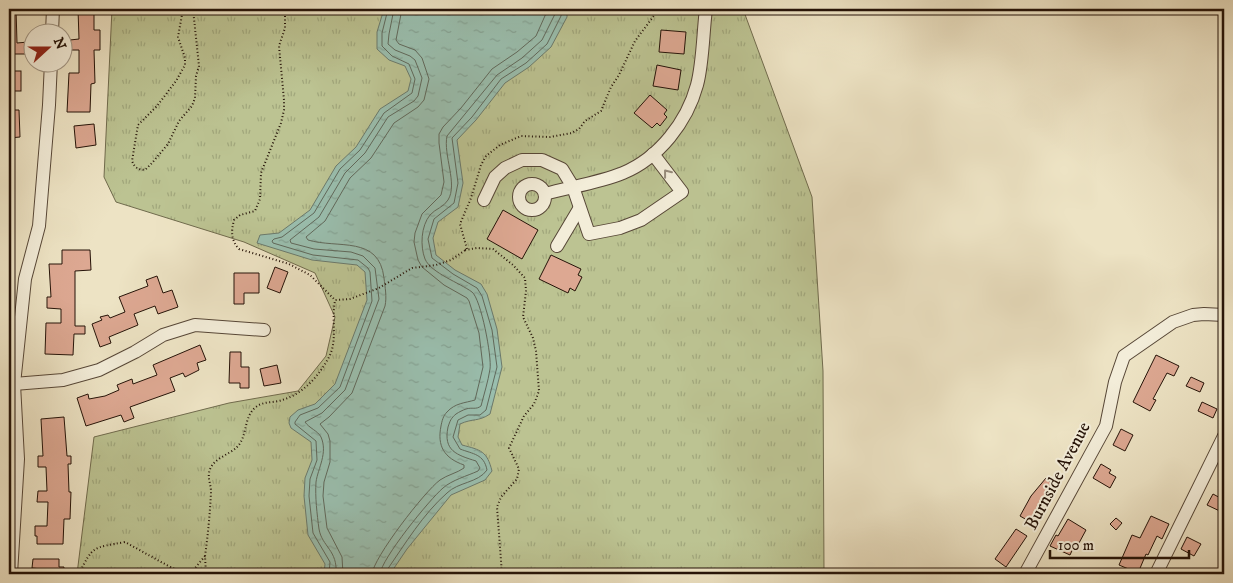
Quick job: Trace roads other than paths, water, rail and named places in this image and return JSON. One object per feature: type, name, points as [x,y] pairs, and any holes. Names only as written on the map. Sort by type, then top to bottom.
[{"type":"street","points":[[52,22],[53,9]]},
{"type":"street","points":[[545,194],[622,173],[637,166],[661,147],[685,117],[697,84],[706,9]]},
{"type":"street","points":[[11,574],[18,459],[14,384],[26,279],[39,226],[51,72]]},
{"type":"street","points":[[484,200],[495,177],[505,168],[522,160],[542,160],[562,169],[573,187],[589,234],[620,228],[641,220],[682,192],[652,154]]},
{"type":"street","points":[[557,246],[579,209]]},
{"type":"street","name":"Burnside Avenue","points":[[1025,574],[1106,426],[1115,382],[1124,356],[1172,322],[1199,314],[1224,315]]},
{"type":"street","points":[[14,384],[63,380],[99,370],[163,335],[195,325],[264,330]]},
{"type":"street","points":[[1156,574],[1224,436]]},
{"type":"water","points":[[384,9],[567,9],[567,17],[551,47],[529,67],[505,83],[476,120],[457,140],[463,183],[458,207],[438,222],[433,238],[436,255],[455,270],[481,284],[487,294],[497,329],[502,367],[490,414],[460,424],[458,437],[462,445],[479,450],[485,455],[492,471],[485,480],[451,495],[407,549],[390,574],[324,574],[325,564],[308,535],[304,496],[305,478],[312,460],[311,442],[291,428],[289,423],[290,417],[298,410],[315,404],[335,384],[367,300],[365,272],[357,265],[312,260],[257,243],[260,235],[279,233],[310,210],[336,166],[356,147],[380,109],[408,91],[411,79],[405,66],[389,60],[377,49],[377,32]]}]
